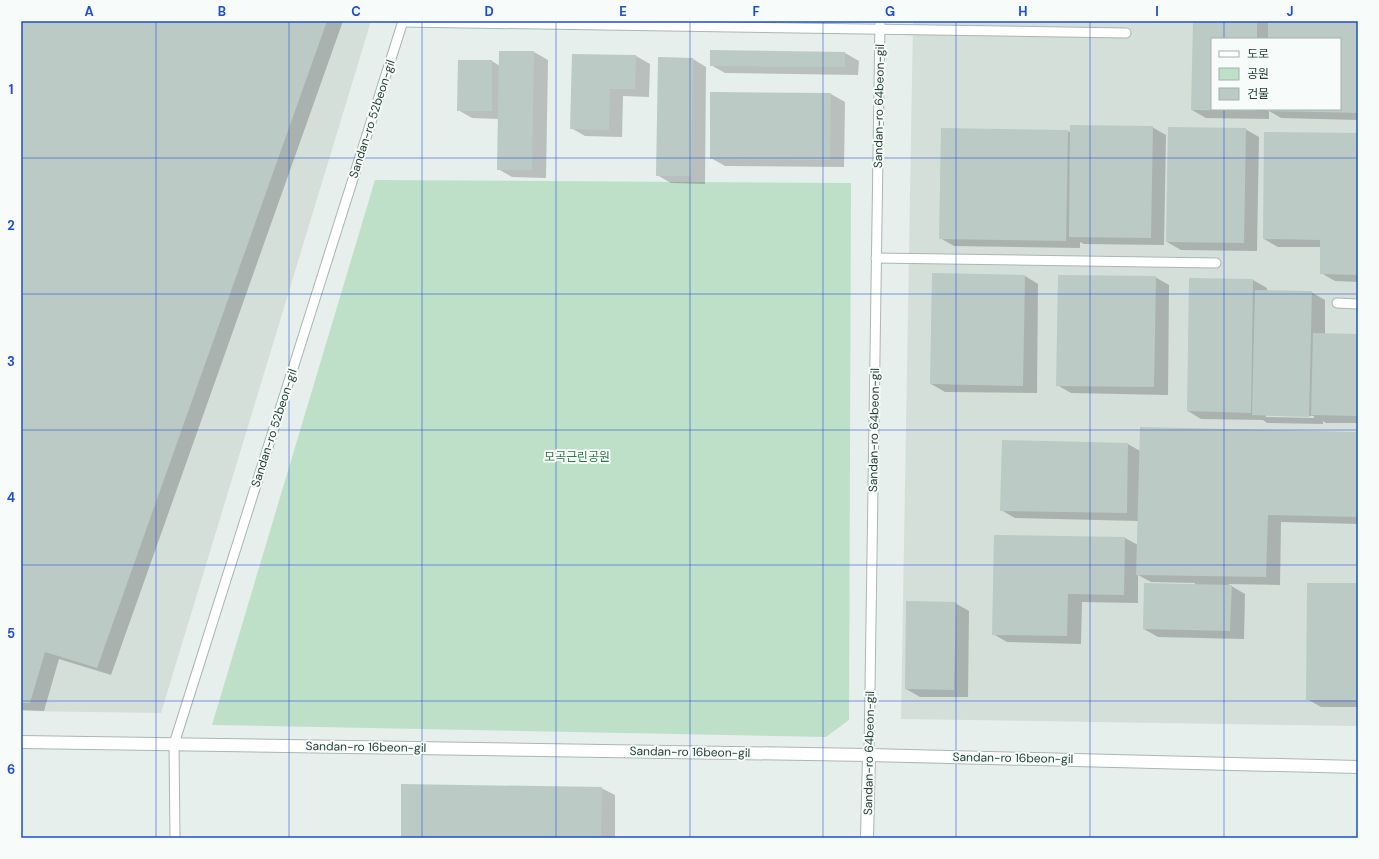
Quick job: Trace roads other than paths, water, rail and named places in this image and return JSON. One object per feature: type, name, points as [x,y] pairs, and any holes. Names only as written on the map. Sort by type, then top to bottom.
[{"type":"street","name":"Sandan-ro 16beon-gil","points":[[21,742],[869,755],[1358,767]]},
{"type":"street","name":"Sandan-ro 64beon-gil","points":[[867,838],[869,755]]},
{"type":"lane","name":"Sandan-ro 52beon-gil","points":[[175,838],[174,744],[403,22],[880,25],[1126,34]]},
{"type":"lane","name":"Sandan-ro 64beon-gil","points":[[869,755],[880,25]]},
{"type":"lane","points":[[876,258],[1216,263]]},
{"type":"lane","points":[[1337,303],[1358,304]]},
{"type":"park label","name":"모곡근린공원","points":[[577,457]]}]
